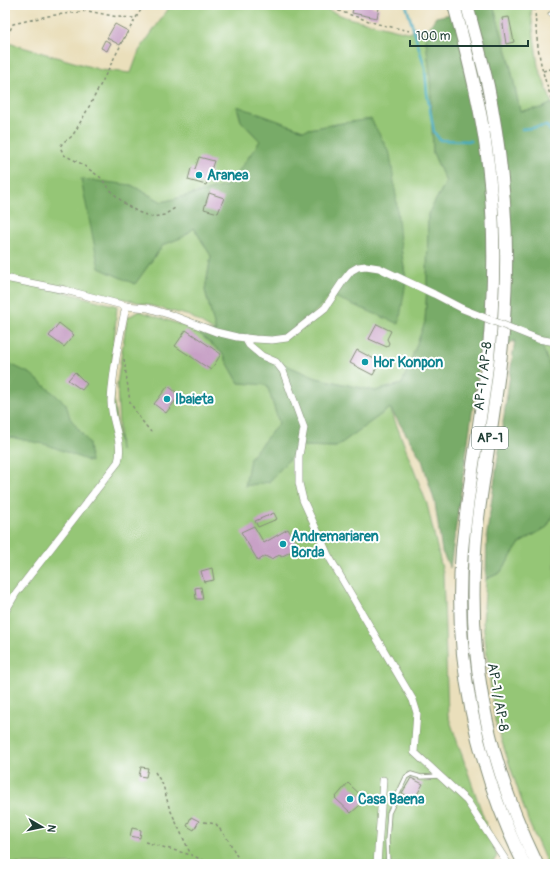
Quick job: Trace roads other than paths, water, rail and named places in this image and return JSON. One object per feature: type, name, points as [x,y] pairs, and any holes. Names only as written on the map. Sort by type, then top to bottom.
[{"type":"highway","name":"AP-1 / AP-8","points":[[454,5],[476,90],[485,141],[492,208],[494,268],[491,328],[487,365],[462,550],[462,633],[468,688],[479,742],[494,795],[524,864]]},
{"type":"highway","name":"AP-1 / AP-8","points":[[467,5],[481,57],[497,139],[504,207],[506,268],[504,328],[501,359],[477,524],[473,605],[475,646],[484,713],[498,765],[516,817],[537,864]]},
{"type":"street","points":[[5,278],[65,290],[126,306],[148,308],[216,332],[245,338],[272,340],[287,338],[325,308],[351,271],[358,267],[366,266],[379,268],[463,308],[538,339],[555,342]]},
{"type":"street","points":[[5,612],[16,593],[118,462],[120,454],[111,403],[117,348],[126,306]]},
{"type":"street","points":[[245,338],[262,356],[276,362],[283,371],[304,428],[299,456],[299,483],[303,500],[328,555],[413,700],[417,713],[414,752],[467,801],[508,864]]},
{"type":"street","points":[[377,864],[383,780]]},
{"type":"lane","points":[[550,14],[555,14]]},
{"type":"lane","points":[[388,864],[387,841],[389,813],[406,777],[411,774],[421,777],[440,776]]},
{"type":"waterway","points":[[406,5],[425,68],[427,93],[434,132],[440,140],[471,141]]},
{"type":"waterway","points":[[522,129],[547,126],[555,137]]},
{"type":"place","name":"Aranea","points":[[199,175]]},
{"type":"place","name":"Hor Konpon","points":[[365,362]]},
{"type":"place","name":"Ibaieta","points":[[167,399]]},
{"type":"place","name":"Andremariaren Borda","points":[[283,544]]},
{"type":"place","name":"Casa Baena","points":[[350,799]]}]
